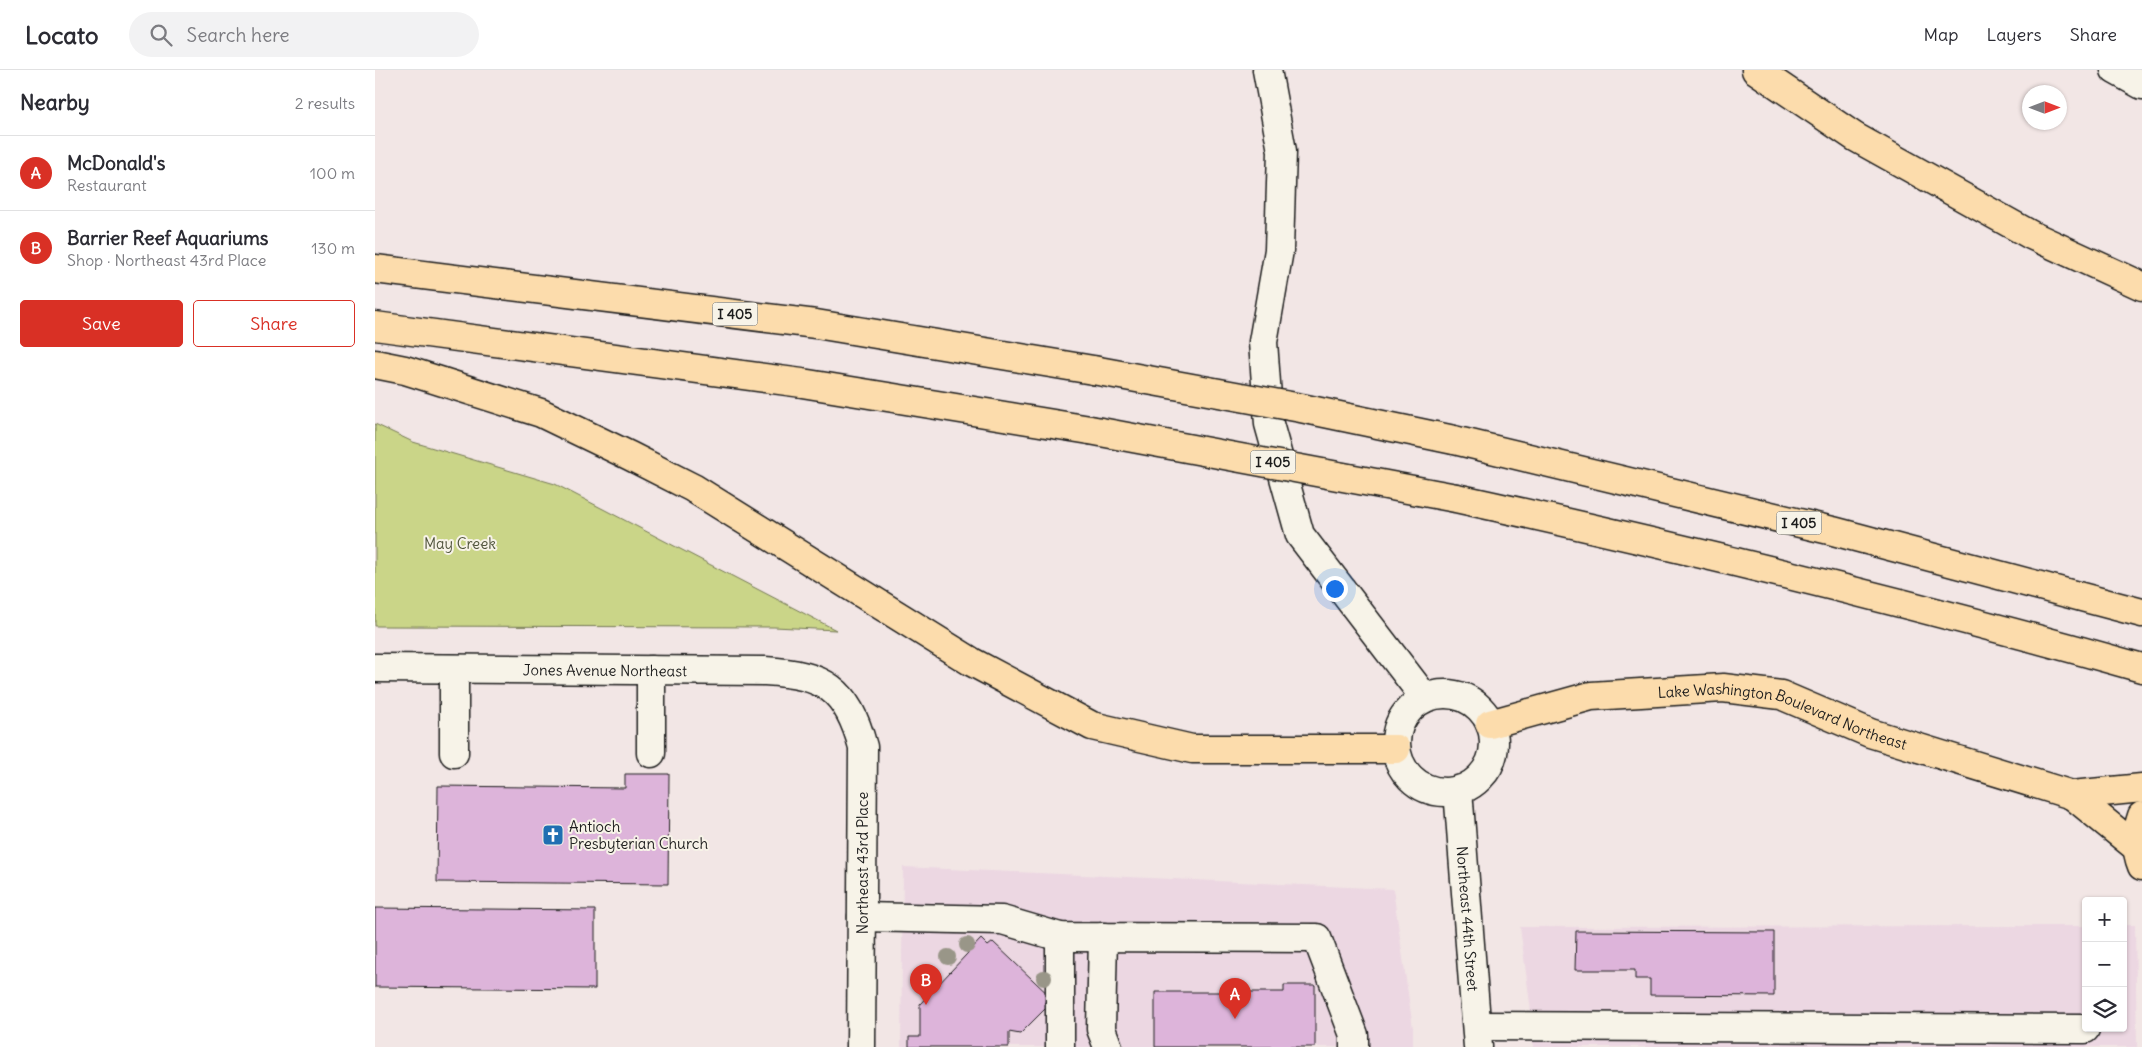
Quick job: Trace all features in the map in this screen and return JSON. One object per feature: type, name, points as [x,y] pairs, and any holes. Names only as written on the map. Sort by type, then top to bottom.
[{"type":"main road","points":[[1756,70],[1855,137],[2031,235],[2142,286]]},
{"type":"main road","name":"I 405","points":[[375,269],[816,324],[1093,370],[1301,408],[1454,440],[1833,531],[2142,613]]},
{"type":"main road","name":"I 405","points":[[375,326],[793,382],[1090,430],[1456,498],[1775,572],[2004,629],[2142,668]]},
{"type":"main road","points":[[375,364],[405,370],[541,413],[630,456],[693,488],[972,662],[1092,726],[1192,749],[1396,749]]},
{"type":"main road","name":"Lake Washington Boulevard Northeast","points":[[1490,724],[1591,696],[1723,688],[1781,695],[1871,733],[2072,795],[2142,788]]},
{"type":"main road","name":"Lake Washington Boulevard Northeast","points":[[2072,795],[2139,857]]},
{"type":"main road","points":[[2139,857],[2137,828],[2142,816]]},
{"type":"street","points":[[1267,70],[1282,151],[1279,250],[1263,342],[1269,424],[1300,535],[1425,698]]},
{"type":"street","points":[[2115,70],[2142,85]]},
{"type":"street","name":"Jones Avenue Northeast","points":[[375,668],[791,673],[812,678],[831,690]]},
{"type":"street","points":[[454,669],[454,753]]},
{"type":"street","points":[[651,670],[651,753]]},
{"type":"street","name":"Northeast 43rd Place","points":[[831,690],[846,703],[856,722],[863,747],[861,1047]]},
{"type":"street","points":[[1440,694],[1456,695],[1470,701],[1482,711],[1490,724],[1494,740],[1492,757],[1485,772],[1473,783],[1458,790],[1441,792],[1425,788],[1411,778],[1401,765],[1396,749],[1397,733],[1402,718],[1412,706],[1425,698],[1440,694]]},
{"type":"street","name":"Northeast 44th Street","points":[[1458,790],[1477,1036]]},
{"type":"street","points":[[862,917],[1002,920],[1060,937],[1317,938],[1354,1035],[1354,1047]]},
{"type":"street","points":[[1060,937],[1060,1047]]},
{"type":"street","points":[[1103,937],[1101,1029],[1108,1047]]},
{"type":"street","points":[[1477,1036],[2082,1029]]},
{"type":"shaded area","points":[[903,867],[1393,889],[1413,1028],[1413,1047],[901,1047]]},
{"type":"shaded area","points":[[2127,925],[2135,925],[2137,1047],[1533,1047],[1531,1011],[1520,927],[2082,926],[2082,1032],[2127,1032]]},
{"type":"green space","name":"May Creek","points":[[375,424],[413,442],[555,484],[836,630],[774,627],[375,626]]},
{"type":"building","name":"Antioch Presbyterian Church","points":[[625,774],[669,774],[668,884],[437,882],[438,786],[625,788]]},
{"type":"building","points":[[375,908],[595,910],[595,989],[375,987]]},
{"type":"building","points":[[1576,931],[1774,932],[1774,996],[1650,995],[1650,979],[1635,979],[1635,970],[1575,970]]},
{"type":"building","points":[[981,939],[988,946],[993,942],[1054,1000],[1020,1034],[1009,1032],[1009,1047],[909,1047],[909,1037],[920,1037],[920,1004]]},
{"type":"building","points":[[1284,985],[1315,985],[1315,1047],[1155,1047],[1155,992],[1284,992]]},
{"type":"place","name":"Antioch Presbyterian Church","points":[[553,835]]},
{"type":"place","name":"Barrier Reef Aquariums","points":[[926,1005]]},
{"type":"place","name":"McDonald's","points":[[1235,1019]]}]
